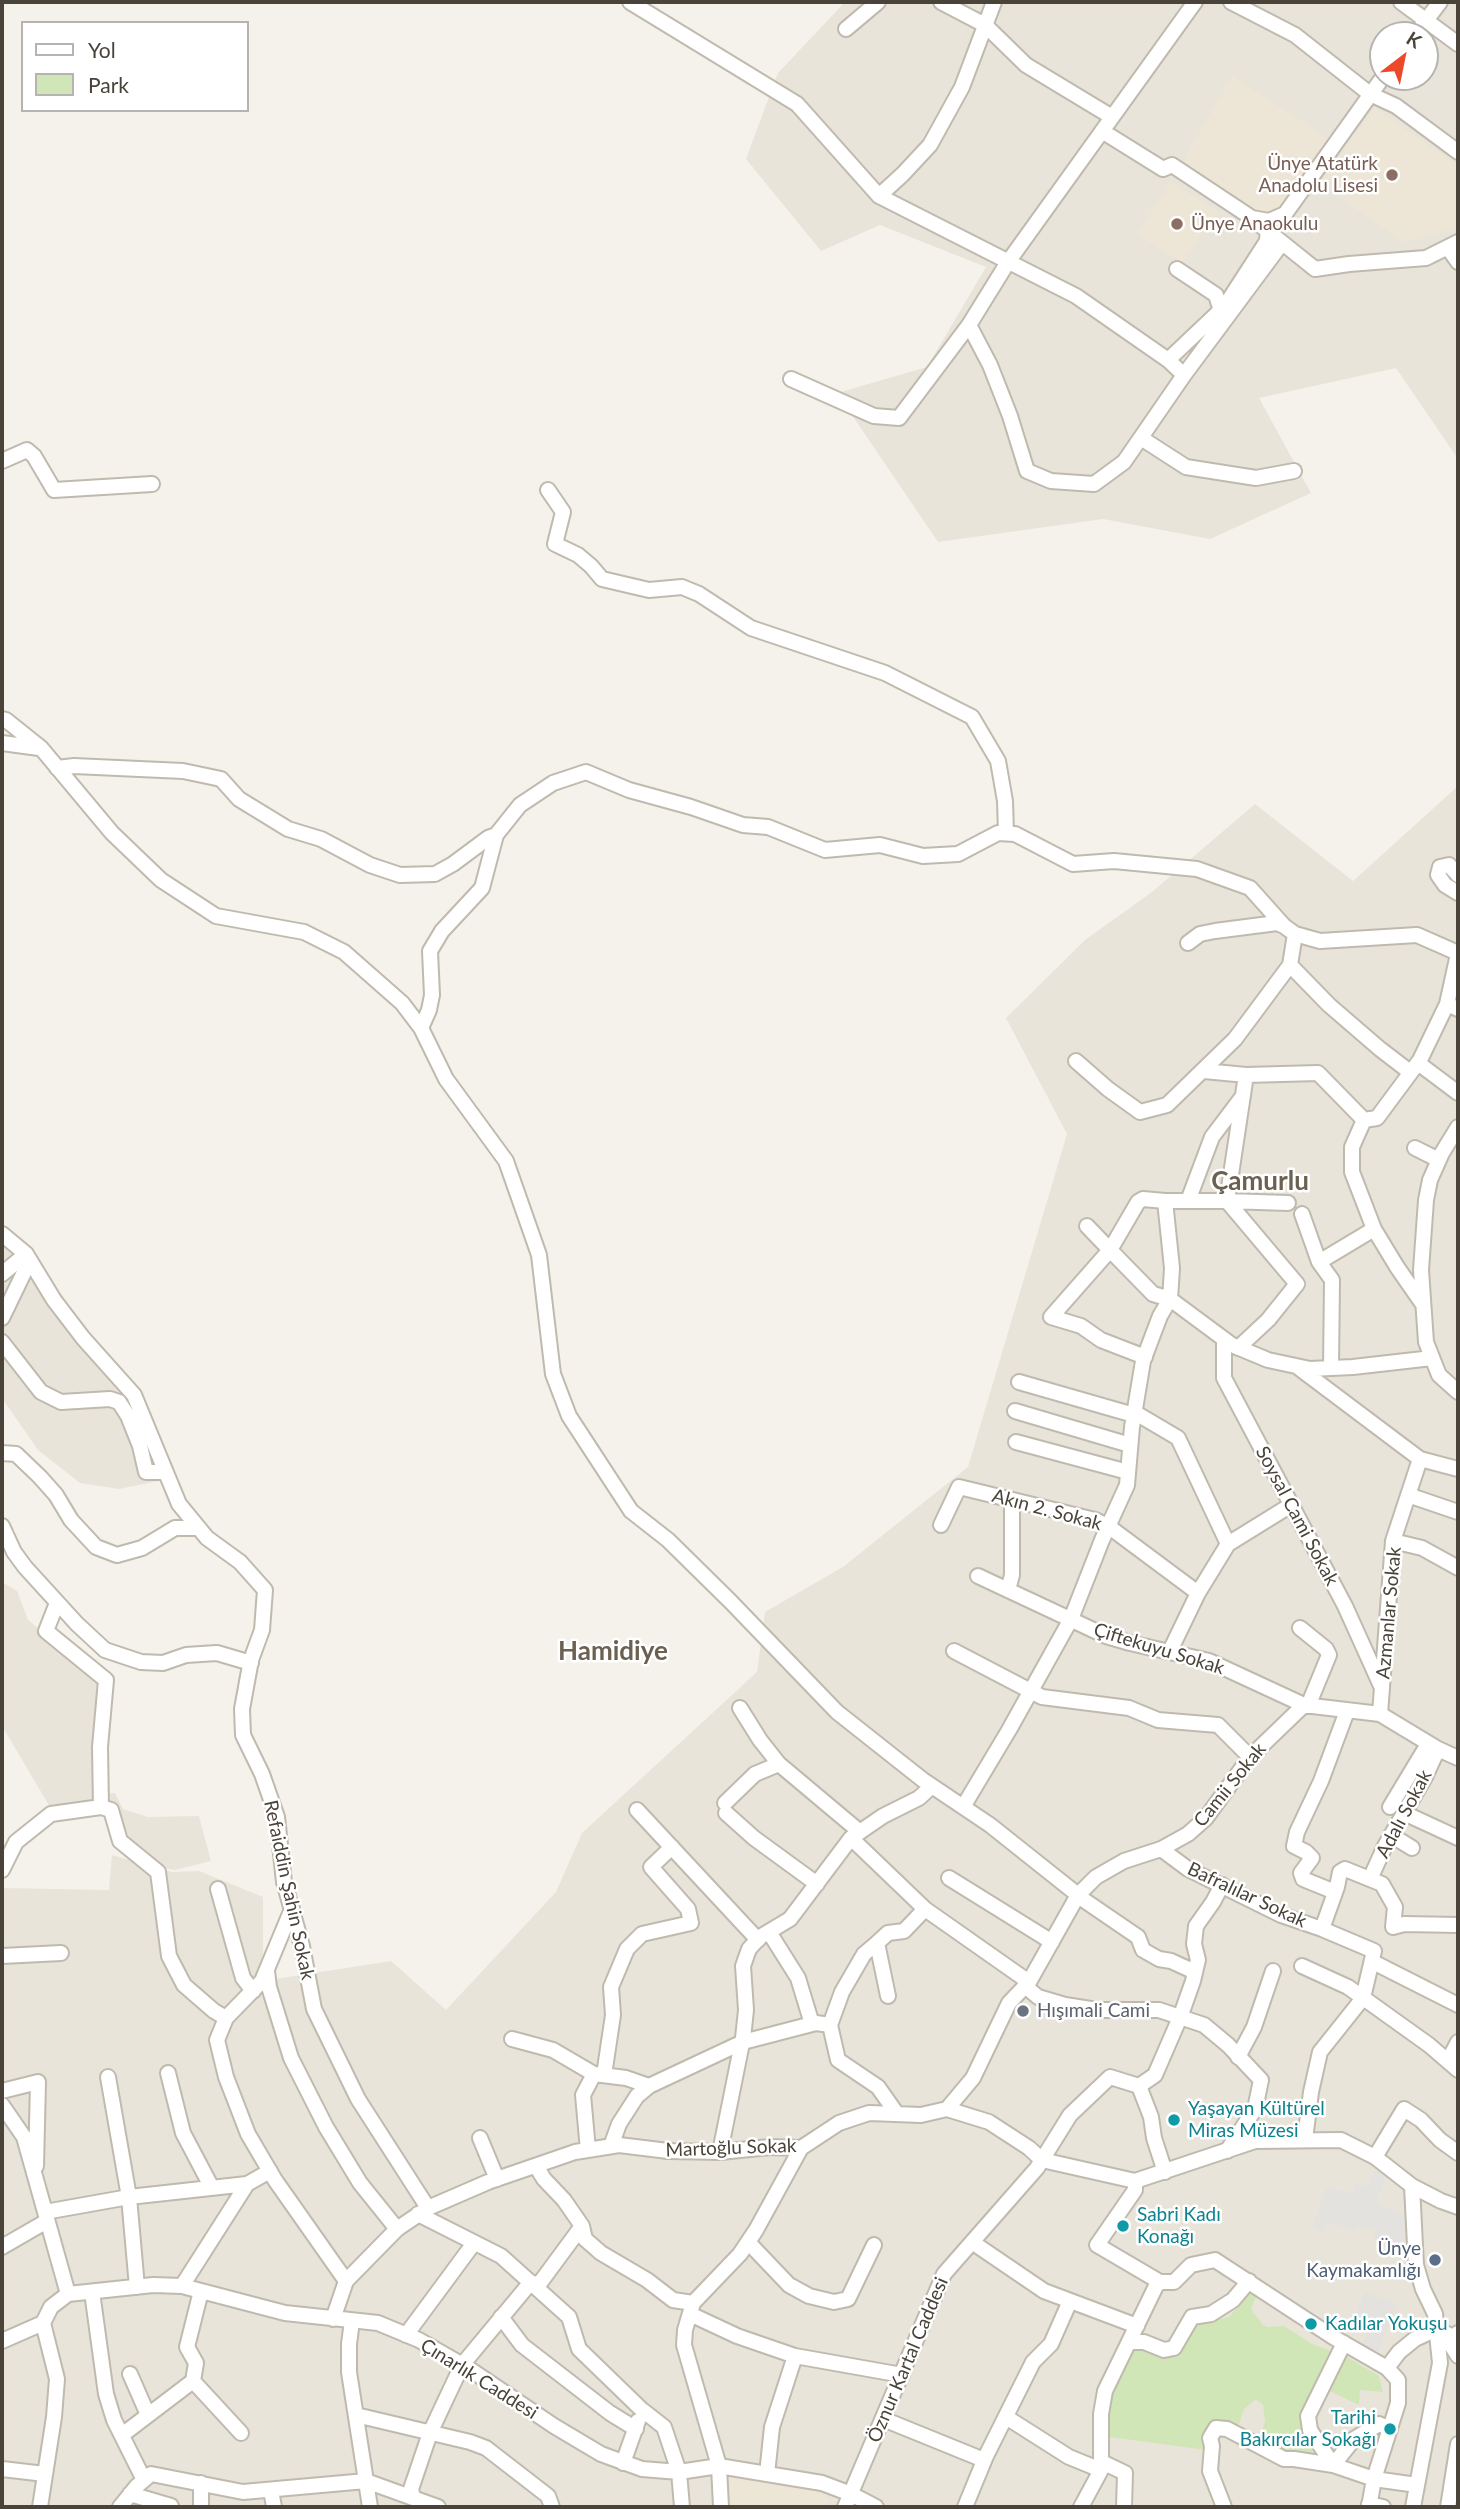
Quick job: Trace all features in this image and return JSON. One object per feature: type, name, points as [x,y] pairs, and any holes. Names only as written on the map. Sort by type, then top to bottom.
[{"type":"street","points":[[630,2],[797,104],[879,196],[1076,296],[1168,359],[1184,375]]},
{"type":"street","points":[[846,29],[878,2]]},
{"type":"street","points":[[941,2],[985,25],[1026,65],[1112,117]]},
{"type":"street","points":[[879,196],[930,145],[962,87],[993,2]]},
{"type":"street","points":[[791,379],[874,416],[899,418],[970,325],[1008,262],[1195,2]]},
{"type":"street","points":[[1231,2],[1294,35],[1370,94],[1396,106],[1458,152]]},
{"type":"street","points":[[1401,2],[1458,44]]},
{"type":"street","points":[[1427,20],[1440,2]]},
{"type":"street","points":[[1268,226],[1285,214],[1372,91]]},
{"type":"street","points":[[1102,131],[1163,169],[1172,164],[1268,226],[1282,243],[1315,269],[1426,258],[1453,245],[1458,262]]},
{"type":"street","points":[[1168,359],[1225,306],[1267,241],[1268,226]]},
{"type":"street","points":[[970,325],[990,365],[1010,416],[1027,471],[1051,481],[1094,484],[1124,462],[1184,375],[1282,243]]},
{"type":"street","points":[[1177,269],[1216,295],[1222,307],[1223,322]]},
{"type":"street","points":[[1140,438],[1186,467],[1256,478],[1294,471]]},
{"type":"street","points":[[2,461],[27,450],[34,456],[54,491],[152,484]]},
{"type":"street","points":[[548,490],[563,512],[555,544],[578,555],[601,579],[649,590],[682,587],[699,594],[751,628],[885,673],[972,717],[998,761],[1005,801],[1006,833]]},
{"type":"street","points":[[2,719],[41,748],[112,833],[161,880],[216,916],[304,932],[344,952],[402,1003],[421,1028],[446,1079],[506,1161],[539,1255],[553,1374],[569,1416],[631,1511],[677,1549],[837,1712],[932,1786],[990,1825],[1078,1895],[1138,1937],[1143,1950],[1195,1972]]},
{"type":"street","points":[[2,743],[41,748]]},
{"type":"street","points":[[57,768],[74,766],[183,771],[221,779],[239,799],[288,830],[321,839],[370,865],[400,874],[435,874],[496,835]]},
{"type":"street","points":[[421,1028],[432,995],[430,951],[442,931],[482,888],[496,835],[520,804],[553,783],[586,772],[629,790],[743,825],[768,827],[825,850],[880,845],[923,856],[957,854],[998,833],[1006,833],[1015,834],[1073,864],[1114,861],[1197,869],[1250,888],[1289,930],[1290,965],[1235,1040],[1167,1105],[1140,1112],[1076,1061]]},
{"type":"street","points":[[1458,875],[1449,865],[1440,867],[1438,875],[1445,885],[1458,893]]},
{"type":"street","points":[[1188,943],[1200,934],[1277,923],[1320,941],[1416,935],[1458,953],[1453,1006],[1414,1068],[1377,1118],[1364,1120]]},
{"type":"street","points":[[1290,965],[1329,1005],[1380,1049],[1458,1093]]},
{"type":"street","points":[[1204,1071],[1246,1075],[1318,1073],[1364,1120]]},
{"type":"street","points":[[1238,1348],[1268,1320],[1297,1284],[1227,1201],[1246,1075]]},
{"type":"street","points":[[1188,1201],[1212,1137],[1244,1094]]},
{"type":"street","points":[[1364,1120],[1352,1147],[1352,1171],[1374,1229],[1422,1303]]},
{"type":"street","points":[[1458,1127],[1430,1180],[1421,1269],[1426,1342],[1439,1375],[1458,1392]]},
{"type":"street","points":[[1415,1148],[1439,1160]]},
{"type":"street","points":[[1145,1357],[1101,1340],[1081,1326],[1051,1317],[1110,1250],[1138,1202],[1143,1199],[1288,1203]]},
{"type":"street","points":[[963,1807],[1071,1619],[1127,1485],[1134,1413],[1145,1357],[1160,1316],[1170,1299],[1172,1268],[1165,1201]]},
{"type":"street","points":[[1302,1214],[1319,1262],[1332,1280],[1331,1368]]},
{"type":"street","points":[[1087,1226],[1153,1294],[1170,1299],[1238,1348],[1268,1360],[1310,1369],[1432,1358]]},
{"type":"street","points":[[1319,1262],[1374,1229]]},
{"type":"street","name":"Refaiddin Şahin Sokak","points":[[2,1234],[28,1257],[54,1300],[83,1338],[134,1395],[179,1504],[207,1538],[240,1562],[265,1590],[262,1630],[251,1663],[242,1709],[243,1735],[262,1774],[276,1817],[284,1882],[302,1947],[314,2009],[358,2099],[423,2211]]},
{"type":"street","points":[[2,1274],[28,1257]]},
{"type":"street","points":[[2,1318],[28,1257]]},
{"type":"street","name":"Soysal Cami Sokak","points":[[1224,1339],[1224,1378],[1345,1606],[1382,1690]]},
{"type":"street","points":[[2,1342],[41,1392],[61,1402],[99,1399],[118,1402],[128,1416],[140,1446],[146,1472],[165,1472]]},
{"type":"street","points":[[1297,1366],[1420,1459],[1458,1469]]},
{"type":"street","points":[[1019,1382],[1134,1413],[1178,1438],[1228,1544]]},
{"type":"street","points":[[1015,1411],[1130,1445]]},
{"type":"street","points":[[1016,1442],[1128,1472]]},
{"type":"street","points":[[2,1453],[16,1454],[56,1495],[71,1520],[96,1547],[117,1555],[142,1548],[175,1528],[199,1528]]},
{"type":"street","name":"Azmanlar Sokak","points":[[1380,1714],[1393,1541],[1420,1459]]},
{"type":"street","name":"Akın 2. Sokak","points":[[941,1524],[959,1487],[1095,1520],[1108,1526],[1198,1593]]},
{"type":"street","points":[[1408,1495],[1458,1511]]},
{"type":"street","points":[[1008,1590],[1012,1575],[1012,1500]]},
{"type":"street","points":[[1170,1651],[1198,1593],[1228,1544],[1291,1505]]},
{"type":"street","points":[[2,1526],[13,1552],[57,1603],[105,1650],[141,1662],[163,1663],[186,1655],[217,1653],[251,1663]]},
{"type":"street","points":[[1393,1541],[1422,1548],[1458,1568]]},
{"type":"street","name":"Çiftekuyu Sokak","points":[[978,1576],[1106,1636],[1209,1661],[1306,1706],[1380,1714],[1458,1758]]},
{"type":"street","points":[[57,1603],[46,1631],[106,1680],[100,1747],[101,1807]]},
{"type":"street","points":[[1300,1628],[1326,1649],[1329,1655],[1306,1706]]},
{"type":"street","points":[[954,1651],[1042,1697],[1129,1709],[1158,1720],[1218,1725],[1250,1757]]},
{"type":"street","name":"Camii Sokak","points":[[947,2109],[973,2078],[1009,2003],[1027,1984],[1078,1895],[1096,1877],[1124,1861],[1161,1849],[1188,1834],[1206,1818],[1250,1757],[1306,1706]]},
{"type":"street","points":[[740,1707],[779,1765],[856,1835],[925,1909],[1027,1984],[1038,1997],[1065,2006],[1097,2010],[1159,2010],[1181,2015],[1204,2025],[1228,2045],[1261,2080],[1255,2109],[1227,2151]]},
{"type":"street","points":[[1335,1892],[1303,1879],[1301,1873],[1311,1858],[1294,1846],[1347,1711]]},
{"type":"street","name":"Adalı Sokak","points":[[1370,1879],[1391,1835],[1397,1810],[1433,1746]]},
{"type":"street","points":[[779,1765],[755,1774],[725,1808],[754,1838],[817,1884]]},
{"type":"street","points":[[720,2152],[743,2042],[747,2010],[743,1966],[749,1949],[763,1936],[790,1919],[856,1835],[883,1816],[919,1798],[932,1786]]},
{"type":"street","points":[[2,1870],[16,1842],[51,1814],[101,1807],[111,1810],[120,1841],[158,1872],[169,1956],[184,1985],[226,2018]]},
{"type":"street","points":[[637,1810],[763,1936],[798,1978],[812,2024]]},
{"type":"street","points":[[1397,1810],[1458,1838]]},
{"type":"street","points":[[1391,1835],[1412,1848]]},
{"type":"street","points":[[588,2150],[583,2095],[599,2074],[613,2015],[611,1987],[627,1949],[642,1934],[691,1923],[688,1909],[651,1867],[672,1847]]},
{"type":"street","name":"Bafralılar Sokak","points":[[1161,1849],[1188,1869],[1281,1915],[1322,1929],[1458,2005]]},
{"type":"street","points":[[1322,1929],[1340,1872],[1345,1869],[1382,1884],[1395,1907],[1392,1927],[1404,1924],[1458,1925]]},
{"type":"street","points":[[948,1878],[1052,1942]]},
{"type":"street","points":[[1165,2172],[1154,2138],[1151,2117],[1139,2087],[1154,2075],[1181,2015],[1198,1960],[1194,1944],[1196,1926],[1222,1885]]},
{"type":"street","points":[[218,1889],[243,1978],[253,1991]]},
{"type":"street","points":[[292,1909],[262,1981],[226,2018],[217,2040],[226,2077],[248,2134],[270,2171],[346,2281],[333,2319]]},
{"type":"street","points":[[897,2114],[878,2087],[838,2060],[830,2025],[842,1993],[864,1954],[888,1933],[904,1931],[925,1909]]},
{"type":"street","points":[[877,1943],[888,1996]]},
{"type":"street","points":[[2,1956],[61,1953]]},
{"type":"street","points":[[1305,2139],[1320,2052],[1363,1998],[1373,1956]]},
{"type":"street","points":[[1302,1966],[1331,1978],[1363,1998],[1453,2066],[1458,2042]]},
{"type":"street","points":[[267,1970],[269,1987],[291,2058],[332,2138],[360,2183],[397,2229]]},
{"type":"street","points":[[1238,2057],[1254,2027],[1273,1971]]},
{"type":"street","points":[[611,2146],[619,2124],[637,2096],[649,2086],[743,2042],[812,2024],[830,2025]]},
{"type":"street","points":[[512,2039],[554,2050],[599,2074],[626,2078],[649,2086]]},
{"type":"street","points":[[168,2073],[183,2133],[212,2188]]},
{"type":"street","points":[[108,2077],[129,2197],[137,2287]]},
{"type":"street","name":"Öznur Kartal Caddesi","points":[[848,2500],[944,2274],[1042,2160],[1070,2115],[1110,2077],[1139,2087]]},
{"type":"street","points":[[2,2091],[38,2082],[36,2181]]},
{"type":"street","points":[[2,2105],[8,2124],[24,2137],[68,2294],[51,2307],[43,2323],[2,2341]]},
{"type":"street","points":[[947,2109],[989,2122],[1042,2160],[1135,2181],[1255,2141],[1341,2140],[1375,2157],[1412,2186],[1457,2202]]},
{"type":"street","name":"Martoğlu Sokak","points":[[346,2281],[397,2229],[423,2211],[497,2179],[588,2150],[619,2145],[668,2151],[720,2152],[770,2147],[801,2148],[839,2123],[869,2113],[921,2115],[947,2109]]},
{"type":"street","points":[[1375,2157],[1404,2109],[1458,2153]]},
{"type":"street","points":[[480,2138],[497,2179]]},
{"type":"street","points":[[721,2507],[719,2466],[684,2345],[685,2330],[691,2309],[740,2254],[801,2148]]},
{"type":"street","points":[[536,2166],[582,2226],[585,2239],[601,2253],[648,2280],[673,2300],[737,2336],[795,2356],[902,2375]]},
{"type":"street","points":[[3,2242],[46,2217],[129,2197],[247,2184],[270,2171]]},
{"type":"street","points":[[1135,2181],[1135,2190],[1097,2245],[1160,2282],[1174,2282],[1191,2265],[1216,2260],[1387,2368],[1398,2380],[1398,2403],[1374,2479],[1374,2506]]},
{"type":"street","points":[[181,2286],[247,2184]]},
{"type":"street","points":[[1412,2186],[1416,2265],[1423,2289],[1435,2314],[1440,2363],[1413,2507]]},
{"type":"street","points":[[423,2211],[500,2256],[569,2317],[579,2349],[641,2409],[664,2427],[679,2472],[682,2507]]},
{"type":"street","points":[[413,2497],[411,2488],[430,2433],[462,2365],[582,2226]]},
{"type":"street","points":[[748,2242],[789,2284],[809,2296],[834,2302],[848,2299],[874,2245]]},
{"type":"street","points":[[972,2242],[1044,2291],[1137,2326]]},
{"type":"street","points":[[406,2335],[474,2243]]},
{"type":"street","points":[[1129,2342],[1144,2342],[1164,2350],[1174,2348],[1192,2317],[1211,2314],[1233,2301],[1249,2280]]},
{"type":"street","points":[[1081,2507],[1101,2466],[1101,2414],[1105,2391],[1160,2282]]},
{"type":"street","name":"Çınarlık Caddesi","points":[[68,2294],[137,2287],[181,2286],[285,2313],[378,2323],[462,2365],[554,2426],[601,2454],[623,2463],[642,2469],[679,2472],[719,2466],[822,2483],[848,2500],[876,2507]]},
{"type":"street","points":[[122,2435],[193,2381],[196,2363],[187,2347],[201,2291]]},
{"type":"street","points":[[92,2292],[106,2394],[114,2420],[144,2480]]},
{"type":"street","points":[[965,2507],[984,2460],[1033,2362],[1051,2344],[1070,2301]]},
{"type":"street","points":[[501,2317],[522,2344],[601,2406],[636,2429]]},
{"type":"street","points":[[352,2321],[349,2372],[370,2507]]},
{"type":"street","points":[[40,2507],[57,2379],[43,2323]]},
{"type":"street","points":[[1387,2368],[1399,2352],[1415,2339],[1437,2329],[1456,2335],[1452,2350],[1458,2356]]},
{"type":"street","points":[[1333,2465],[1310,2430],[1308,2416],[1344,2343]]},
{"type":"street","points":[[767,2474],[772,2427],[795,2356]]},
{"type":"street","points":[[130,2374],[148,2415]]},
{"type":"street","points":[[193,2381],[241,2433]]},
{"type":"street","points":[[623,2463],[641,2409]]},
{"type":"street","points":[[356,2415],[486,2448],[548,2496],[552,2507]]},
{"type":"street","points":[[1006,2417],[1069,2457],[1125,2473],[1124,2507]]},
{"type":"street","points":[[883,2419],[984,2460]]},
{"type":"street","points":[[1333,2465],[1354,2439],[1379,2424],[1390,2429]]},
{"type":"street","points":[[1224,2507],[1210,2471],[1210,2438],[1216,2428],[1227,2429],[1284,2459],[1333,2465],[1374,2479],[1417,2485]]},
{"type":"street","points":[[1448,2507],[1458,2444]]},
{"type":"street","points":[[2,2469],[45,2474]]},
{"type":"street","points":[[120,2507],[151,2474],[243,2492],[366,2481],[438,2507]]},
{"type":"street","points":[[201,2483],[201,2507]]},
{"type":"street","points":[[271,2490],[274,2507]]},
{"type":"street","points":[[130,2494],[166,2506]]},
{"type":"shaded area","points":[[845,2],[1458,2],[1458,459],[1396,368],[1259,398],[1311,493],[1210,539],[1103,519],[938,542],[837,393],[927,367],[986,267],[880,225],[821,251],[746,159],[778,73]]},
{"type":"shaded area","points":[[1232,76],[1329,139],[1276,212],[1260,213],[1182,162]]},
{"type":"shaded area","name":"Ünye Atatürk Anadolu Lisesi","points":[[1374,108],[1458,165],[1458,227],[1404,242],[1320,184]]},
{"type":"shaded area","name":"Ünye Anaokulu","points":[[1171,182],[1220,213],[1182,263],[1137,234]]},
{"type":"shaded area","points":[[1458,786],[1458,2507],[2,2507],[2,1888],[109,1890],[112,1855],[172,1872],[199,1871],[263,1897],[263,1981],[391,1961],[446,2010],[556,1892],[582,1833],[757,1672],[765,1612],[843,1567],[968,1467],[1067,1134],[1006,1018],[1085,940],[1152,892],[1255,804],[1353,881]]},
{"type":"shaded area","points":[[2,1226],[10,1234],[71,1335],[111,1371],[135,1411],[163,1480],[119,1489],[80,1483],[38,1450],[2,1398]]},
{"type":"shaded area","points":[[2,1582],[17,1591],[28,1620],[103,1681],[96,1794],[115,1793],[123,1809],[148,1817],[199,1816],[211,1861],[175,1870],[159,1867],[125,1837],[111,1806],[50,1807],[2,1726]]},
{"type":"shaded area","points":[[1374,2169],[1387,2176],[1376,2202],[1403,2216],[1408,2260],[1392,2257],[1393,2247],[1374,2241],[1376,2228],[1356,2226],[1353,2231],[1329,2223],[1323,2233],[1312,2227],[1327,2187],[1353,2193],[1355,2183],[1369,2187]]},
{"type":"shaded area","points":[[1365,2292],[1397,2304],[1376,2357],[1361,2348],[1371,2327],[1353,2319]]},
{"type":"shaded area","points":[[727,2475],[821,2489],[828,2500],[827,2507],[728,2507]]},
{"type":"green space","points":[[1247,2291],[1256,2297],[1251,2309],[1263,2325],[1284,2326],[1312,2344],[1334,2352],[1302,2414],[1301,2422],[1315,2458],[1286,2456],[1258,2442],[1265,2421],[1263,2405],[1256,2399],[1244,2409],[1237,2430],[1217,2422],[1206,2450],[1103,2436],[1109,2392],[1129,2352],[1137,2346],[1175,2355],[1194,2319],[1213,2316],[1222,2319],[1230,2316]]},
{"type":"green space","points":[[1347,2357],[1379,2376],[1383,2392],[1360,2390],[1359,2405],[1328,2390]]},
{"type":"place","name":"Ünye Atatürk Anadolu Lisesi","points":[[1392,175]]},
{"type":"place","name":"Ünye Anaokulu","points":[[1177,224]]},
{"type":"place","name":"Hışımali Cami","points":[[1023,2011]]},
{"type":"place","name":"Yaşayan Kültürel Miras Müzesi","points":[[1174,2120]]},
{"type":"place","name":"Sabri Kadı Konağı","points":[[1123,2226]]},
{"type":"place","name":"Ünye Kaymakamlığı","points":[[1435,2260]]},
{"type":"place","name":"Kadılar Yokuşu","points":[[1311,2324]]},
{"type":"place","name":"Tarihi Bakırcılar Sokağı","points":[[1390,2429]]},
{"type":"district","name":"Çamurlu","points":[[1260,1182]]},
{"type":"district","name":"Hamidiye","points":[[613,1652]]}]
